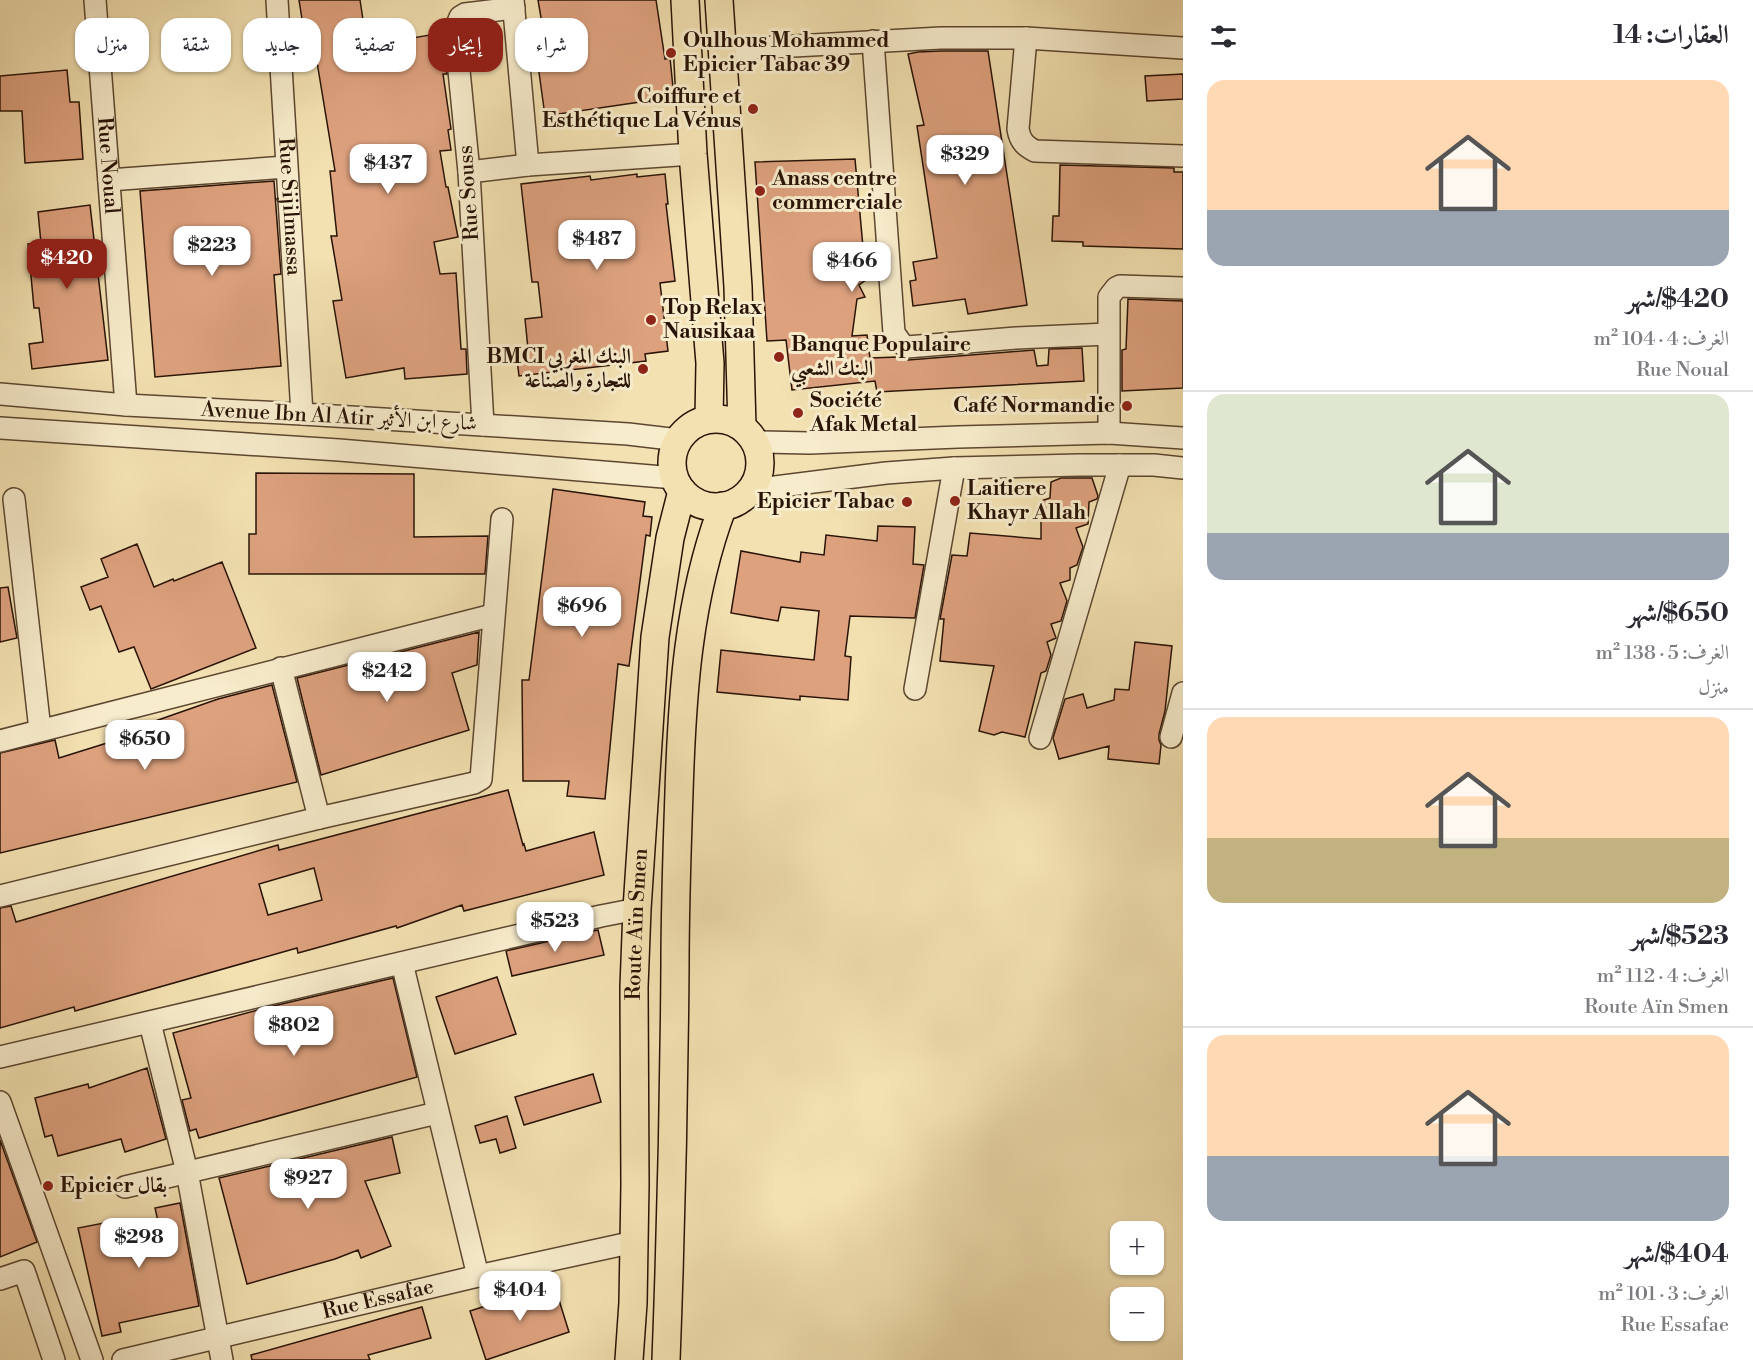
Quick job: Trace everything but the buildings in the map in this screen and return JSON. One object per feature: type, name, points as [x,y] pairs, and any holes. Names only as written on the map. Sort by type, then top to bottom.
[{"type":"main road","points":[[685,0],[693,154],[710,363],[709,419]]},
{"type":"main road","points":[[719,0],[749,435],[760,457],[760,467],[758,477],[750,490],[740,500],[723,506],[713,507],[698,503],[678,484],[672,457],[679,440],[694,425],[709,419],[724,419],[749,435]]},
{"type":"main road","name":"Route Aïn Smen","points":[[627,1359],[633,1303],[636,1141],[634,987],[637,909],[655,637],[678,484]]},
{"type":"main road","name":"Route Aïn Smen","points":[[666,1360],[674,1086],[675,889],[681,716],[689,641],[700,582],[723,506]]},
{"type":"street","name":"Rue Noual","points":[[95,0],[126,405]]},
{"type":"street","name":"Rue Sijilmassa","points":[[277,0],[302,414]]},
{"type":"street","name":"Rue Souss","points":[[483,425],[469,172],[455,30],[456,23],[465,14],[514,4],[528,165]]},
{"type":"street","points":[[722,51],[941,38],[1026,38],[1183,48]]},
{"type":"street","points":[[1026,38],[1018,129],[1022,142],[1027,147],[1035,151],[1183,156]]},
{"type":"street","points":[[873,41],[894,333],[901,343],[907,347],[1016,338],[1108,334]]},
{"type":"street","points":[[469,172],[528,165],[693,154]]},
{"type":"street","points":[[108,180],[286,167]]},
{"type":"street","points":[[1109,433],[1109,297],[1120,286],[1183,288]]},
{"type":"street","name":"Avenue Ibn Al Atir شارع ابن الأثير","points":[[0,394],[126,405],[628,434],[679,440]]},
{"type":"street","name":"Avenue Ibn Al Atir شارع ابن الأثير","points":[[0,428],[339,450],[678,484]]},
{"type":"street","points":[[749,435],[810,443],[1109,433],[1183,438]]},
{"type":"street","points":[[750,490],[874,474],[954,468],[1120,465],[1183,468]]},
{"type":"street","points":[[1040,738],[1120,465]]},
{"type":"street","points":[[915,689],[954,468]]},
{"type":"street","points":[[14,499],[40,730]]},
{"type":"street","points":[[0,896],[319,818],[474,783],[481,779],[502,519]]},
{"type":"street","points":[[0,741],[493,615]]},
{"type":"street","points":[[281,668],[319,818]]},
{"type":"street","points":[[1171,737],[1183,693]]},
{"type":"street","points":[[0,1057],[637,909]]},
{"type":"street","points":[[402,963],[478,1276]]},
{"type":"street","points":[[150,1023],[187,1172],[222,1360]]},
{"type":"street","points":[[0,1102],[92,1360]]},
{"type":"street","points":[[125,1187],[437,1113]]},
{"type":"street","name":"Rue Essafae","points":[[123,1360],[478,1276],[634,1242]]},
{"type":"street","points":[[0,1280],[24,1271],[54,1360]]},
{"type":"place","name":"Oulhous Mohammed Epicier Tabac 39","points":[[671,53]]},
{"type":"place","name":"Coiffure et Esthétique La Vénus","points":[[753,109]]},
{"type":"place","name":"Anass centre commerciale","points":[[760,191]]},
{"type":"place","name":"Top Relax Nausikaa","points":[[651,320]]},
{"type":"place","name":"Banque Populaire البنك الشعبي","points":[[779,357]]},
{"type":"place","name":"BMCI البنك المغربي للتجارة والصناعة","points":[[643,369]]},
{"type":"place","name":"Café Normandie","points":[[1127,406]]},
{"type":"place","name":"Société Afak Metal","points":[[798,413]]},
{"type":"place","name":"Laitiere Khayr Allah","points":[[955,501]]},
{"type":"place","name":"Epicier Tabac","points":[[907,502]]},
{"type":"place","name":"Epicier بقال","points":[[48,1186]]}]
